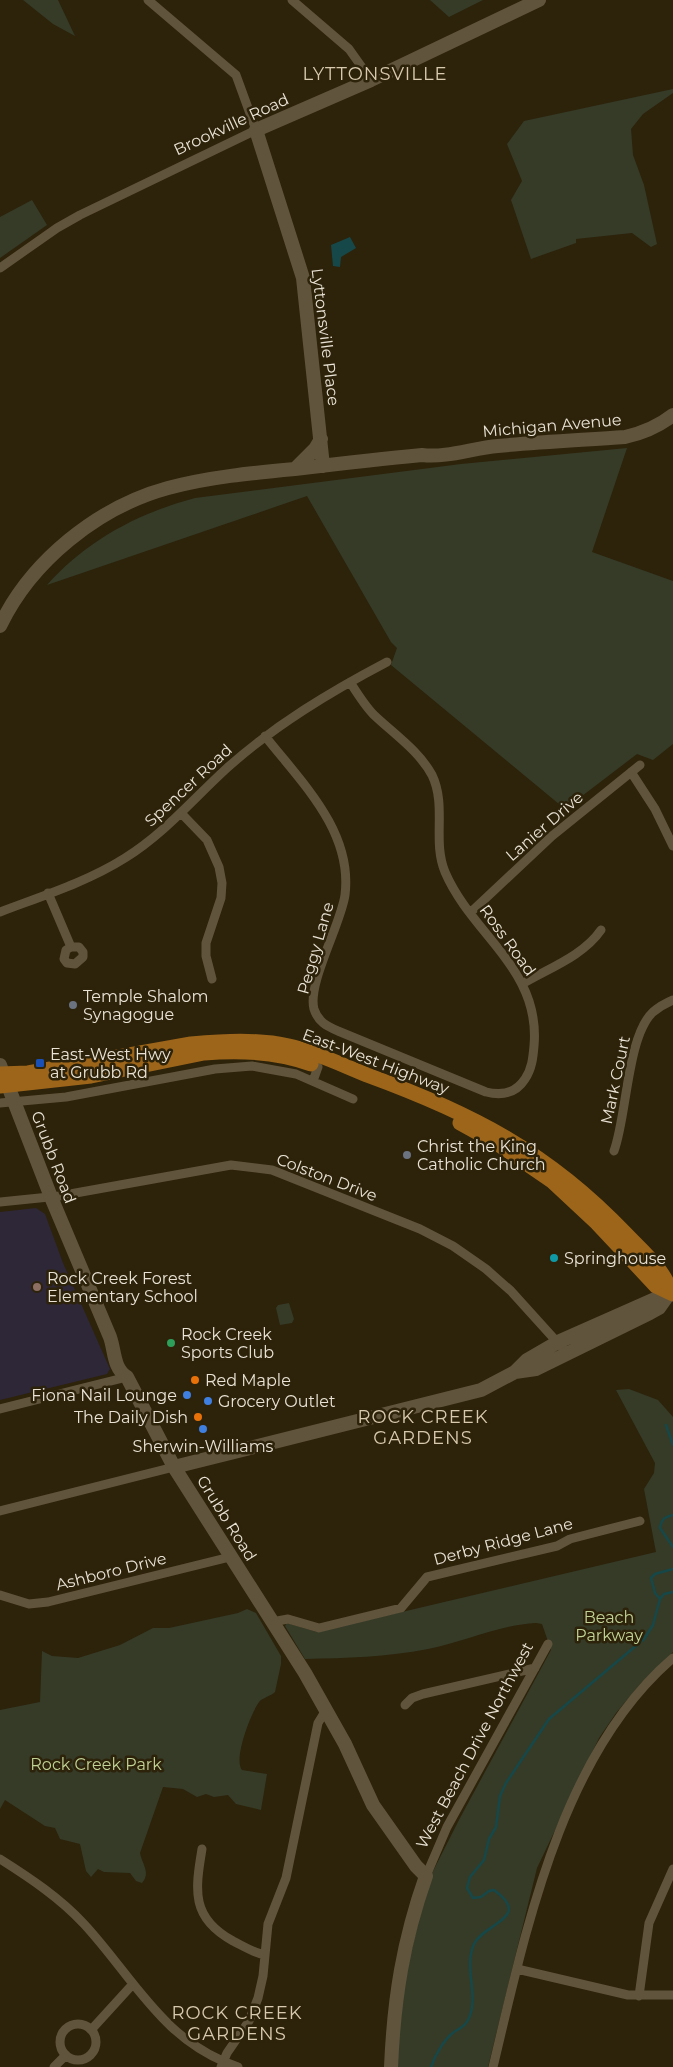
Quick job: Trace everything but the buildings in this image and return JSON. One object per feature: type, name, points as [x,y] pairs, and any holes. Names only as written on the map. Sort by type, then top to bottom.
[{"type":"main road","name":"East-West Highway","points":[[2,1077],[210,1042],[258,1042],[290,1046],[446,1106],[487,1125],[526,1148],[566,1178],[607,1214],[666,1276],[672,1292]]},
{"type":"main road","name":"East-West Highway","points":[[2,1077],[91,1076],[204,1053],[226,1051],[265,1053],[290,1058],[316,1074],[447,1117],[482,1135],[528,1163],[580,1206],[656,1286],[672,1292]]},
{"type":"street","points":[[148,0],[236,75],[256,130]]},
{"type":"street","points":[[292,0],[349,49],[371,80]]},
{"type":"street","name":"Brookville Road","points":[[0,268],[57,228],[80,215],[256,130],[371,80],[539,0]]},
{"type":"street","points":[[265,158],[266,144],[283,118]]},
{"type":"street","name":"Lyttonsville Place","points":[[256,130],[303,278],[323,466]]},
{"type":"street","name":"Michigan Avenue","points":[[0,626],[19,594],[51,556],[88,526],[115,510],[142,497],[168,488],[216,477],[422,455],[438,446],[458,452],[499,446],[625,437],[663,423],[673,415]]},
{"type":"street","points":[[296,469],[315,449],[320,439],[334,455],[347,463]]},
{"type":"street","name":"Spencer Road","points":[[0,912],[48,894],[125,858],[146,844],[181,814],[226,769],[265,736],[350,682],[387,662]]},
{"type":"street","name":"Ross Road","points":[[338,1031],[493,1094],[511,1092],[517,1089],[528,1075],[534,1044],[532,1006],[522,984],[505,956],[456,894],[444,870],[440,847],[440,803],[431,774],[417,755],[372,713],[350,682]]},
{"type":"street","name":"Peggy Lane","points":[[265,736],[318,803],[336,832],[344,861],[345,896],[314,990],[314,1008],[319,1019],[325,1025],[338,1031]]},
{"type":"street","name":"Lanier Drive","points":[[470,913],[552,836],[640,765]]},
{"type":"street","points":[[631,772],[654,809],[673,846]]},
{"type":"street","points":[[181,814],[207,840],[219,867],[222,883],[221,898],[206,943],[206,956],[212,979]]},
{"type":"street","points":[[48,894],[71,947]]},
{"type":"street","points":[[522,984],[582,950],[594,940],[601,930]]},
{"type":"street","name":"Mark Court","points":[[614,1151],[619,1138],[620,1121],[640,1032],[653,1012],[673,1000]]},
{"type":"street","name":"East-West Highway","points":[[0,1104],[66,1097],[215,1069],[252,1066],[316,1074],[353,1099]]},
{"type":"street","name":"Grubb Road","points":[[2,1077],[112,1343],[121,1351],[129,1370],[127,1377],[174,1467],[326,1710],[345,1744],[373,1805],[416,1866],[426,1876]]},
{"type":"street","name":"Colston Drive","points":[[0,1202],[51,1197],[213,1167],[240,1165],[272,1170],[420,1229],[453,1246],[486,1269],[563,1347]]},
{"type":"street","points":[[0,1511],[481,1390],[515,1372],[536,1368],[563,1347],[650,1313],[659,1308],[672,1292]]},
{"type":"street","points":[[0,1410],[127,1377]]},
{"type":"street","name":"Derby Ridge Lane","points":[[272,1622],[288,1619],[319,1628],[401,1608],[427,1577],[558,1546],[570,1539],[640,1521]]},
{"type":"street","name":"Ashboro Drive","points":[[0,1595],[29,1604],[48,1602],[230,1557]]},
{"type":"street","name":"West Beach Drive Northwest","points":[[391,2067],[394,2008],[400,1968],[409,1926],[426,1876],[451,1820],[548,1644]]},
{"type":"street","points":[[493,2067],[517,1969],[544,1875],[580,1786],[624,1711],[646,1684],[673,1658]]},
{"type":"street","points":[[405,1706],[412,1698],[423,1694],[535,1668]]},
{"type":"street","points":[[222,2064],[253,2014],[260,1992],[268,1924],[286,1878],[318,1723],[326,1710]]},
{"type":"street","points":[[202,1849],[197,1886],[199,1904],[204,1917],[223,1935],[265,1955]]},
{"type":"street","points":[[0,1858],[47,1890],[69,1909],[96,1938],[153,2010],[176,2032],[222,2064],[238,2067]]},
{"type":"street","points":[[639,1996],[649,1924],[673,1869]]},
{"type":"street","points":[[517,1969],[613,1992],[639,1996],[673,1995]]},
{"type":"street","points":[[91,2030],[132,1985]]},
{"type":"street","points":[[80,2025],[91,2030],[95,2036],[95,2047],[83,2063],[66,2055],[60,2045],[65,2030],[80,2025]]},
{"type":"street","points":[[54,2067],[66,2055]]},
{"type":"shaded area","name":"Rock Creek Forest Elementary School","points":[[36,1208],[45,1214],[63,1263],[110,1369],[107,1374],[0,1400],[0,1212]]},
{"type":"green space","points":[[23,0],[58,0],[75,36],[53,24]]},
{"type":"green space","points":[[430,0],[483,0],[449,17]]},
{"type":"green space","points":[[673,89],[673,93],[643,114],[631,129],[633,155],[644,185],[657,244],[651,247],[632,233],[576,239],[576,243],[531,259],[511,200],[522,181],[507,144],[524,121]]},
{"type":"green space","points":[[32,200],[47,225],[0,258],[0,217]]},
{"type":"green space","points":[[627,448],[592,552],[673,581],[673,744],[653,760],[637,754],[565,809],[391,665],[397,648],[391,642],[307,496],[47,585],[79,555],[114,531],[153,512],[195,498],[461,464]]},
{"type":"green space","points":[[289,1303],[294,1319],[292,1323],[280,1325],[276,1308],[278,1305]]},
{"type":"green space","name":"Beach Parkway","points":[[629,1389],[658,1400],[673,1417],[673,1652],[642,1682],[616,1713],[599,1738],[537,1868],[488,2067],[396,2067],[401,1995],[428,1881],[551,1650],[542,1624],[536,1623],[495,1630],[413,1652],[367,1657],[305,1659],[285,1626],[287,1623],[317,1632],[656,1552],[644,1489],[654,1473],[655,1463],[616,1390]]},
{"type":"green space","name":"Rock Creek Park","points":[[247,1609],[256,1613],[281,1656],[275,1692],[260,1701],[248,1725],[241,1747],[240,1764],[242,1770],[267,1774],[261,1810],[236,1804],[228,1795],[214,1797],[206,1794],[197,1797],[183,1789],[163,1787],[140,1853],[146,1872],[142,1883],[136,1881],[130,1873],[104,1872],[98,1869],[91,1877],[86,1871],[80,1844],[60,1839],[55,1828],[45,1826],[5,1800],[0,1809],[0,1710],[40,1702],[42,1651],[52,1656],[78,1658],[120,1645],[153,1628],[169,1628],[238,1613]]},
{"type":"water","points":[[350,237],[356,248],[341,257],[340,267],[333,266],[331,245]]},
{"type":"waterway","points":[[666,1425],[673,1445]]},
{"type":"waterway","points":[[673,1515],[664,1519],[661,1522],[660,1528],[673,1547]]},
{"type":"waterway","points":[[660,1599],[655,1593],[651,1578],[655,1574],[673,1569]]},
{"type":"waterway","points":[[431,2067],[445,2042],[453,2033],[466,2024],[468,2020],[472,2002],[470,1963],[474,1944],[479,1937],[502,1920],[507,1914],[509,1907],[505,1899],[494,1890],[481,1897],[473,1898],[467,1888],[470,1877],[484,1860],[489,1839],[496,1827],[500,1796],[506,1783],[549,1719],[644,1639],[653,1625],[660,1599],[664,1594],[673,1592]]},
{"type":"place","name":"Temple Shalom Synagogue","points":[[73,1005]]},
{"type":"place","name":"East-West Hwy at Grubb Rd","points":[[40,1063]]},
{"type":"place","name":"Christ the King Catholic Church","points":[[407,1155]]},
{"type":"place","name":"Springhouse","points":[[554,1258]]},
{"type":"place","name":"Rock Creek Forest Elementary School","points":[[37,1287]]},
{"type":"place","name":"Rock Creek Sports Club","points":[[171,1343]]},
{"type":"place","name":"Red Maple","points":[[195,1380]]},
{"type":"place","name":"Fiona Nail Lounge","points":[[187,1395]]},
{"type":"place","name":"Grocery Outlet","points":[[208,1401]]},
{"type":"place","name":"The Daily Dish","points":[[198,1417]]},
{"type":"place","name":"Sherwin-Williams","points":[[203,1429]]},
{"type":"district","name":"LYTTONSVILLE","points":[[375,74]]},
{"type":"district","name":"ROCK CREEK GARDENS","points":[[423,1427]]},
{"type":"district","name":"ROCK CREEK GARDENS","points":[[237,2024]]}]
